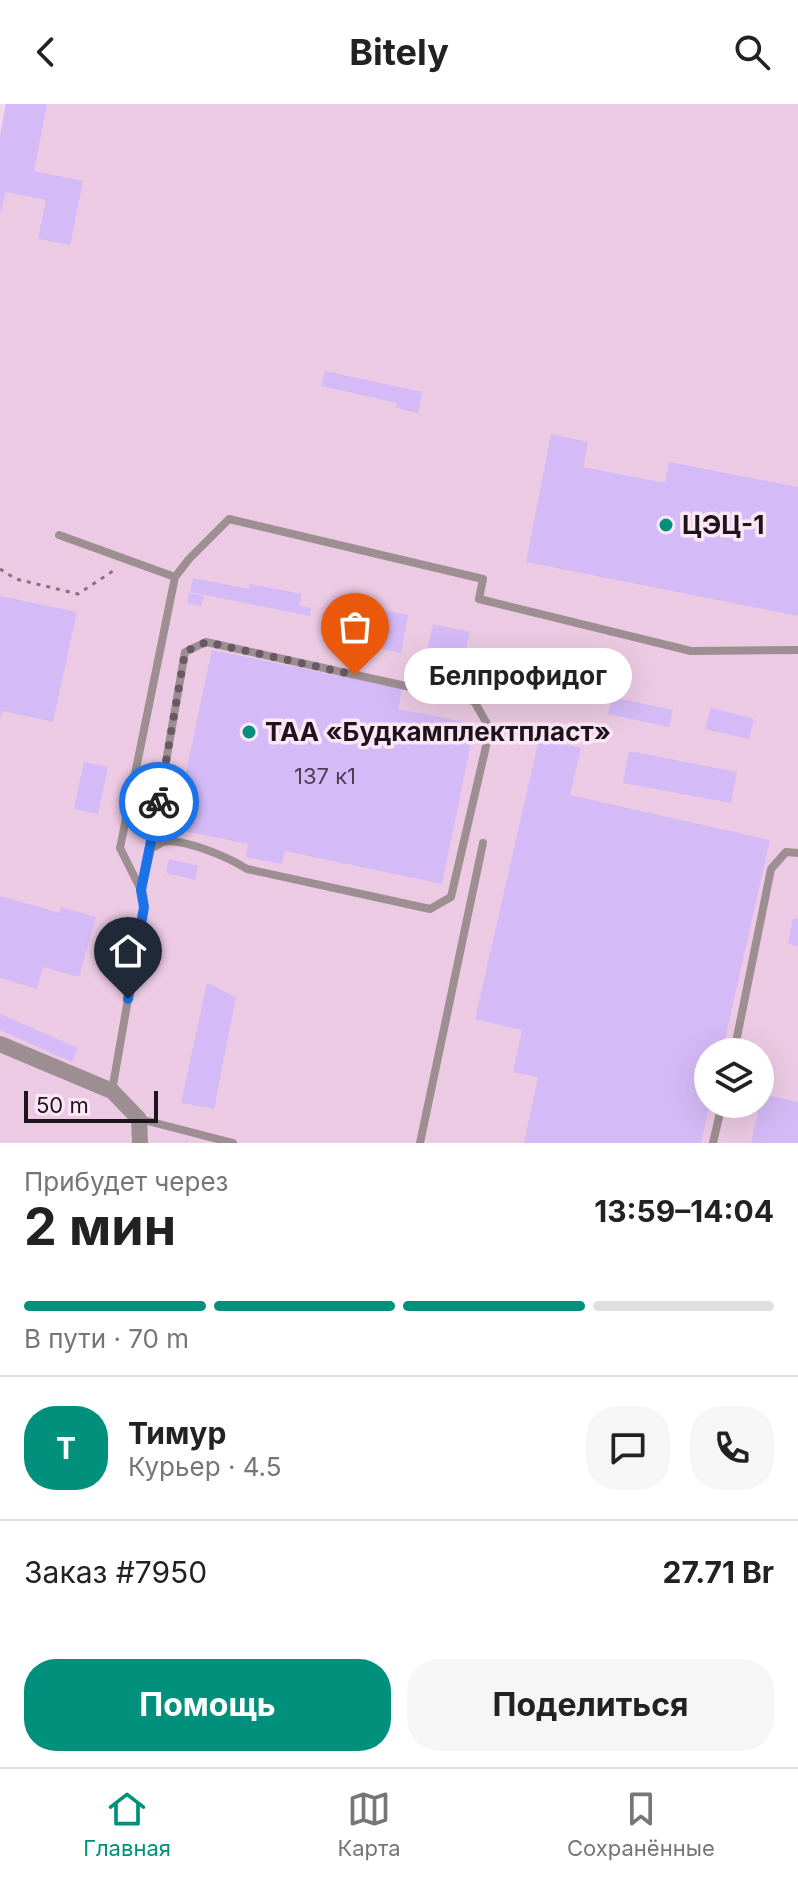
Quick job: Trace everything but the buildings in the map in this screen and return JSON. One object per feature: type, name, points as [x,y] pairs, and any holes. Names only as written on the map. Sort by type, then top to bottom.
[{"type":"street","points":[[0,1044],[112,1091],[139,1119],[140,1143]]},
{"type":"lane","points":[[112,1091],[144,907],[141,890],[120,848],[175,577],[229,519],[483,579],[479,599],[691,651],[798,650]]},
{"type":"lane","points":[[59,535],[175,577]]},
{"type":"lane","points":[[141,890],[185,652],[206,642],[474,701],[490,729],[451,897],[430,909],[247,869],[231,859],[177,842],[162,842],[151,848]]},
{"type":"lane","points":[[420,1143],[483,843]]},
{"type":"lane","points":[[737,1038],[771,869],[786,852],[798,853]]},
{"type":"lane","points":[[713,1143],[719,1118]]},
{"type":"lane","points":[[139,1119],[233,1143]]},
{"type":"path","points":[[0,569],[16,579],[78,594],[128,561]]},
{"type":"shaded area","points":[[6,104],[798,104],[798,1143],[0,1143],[0,135]]},
{"type":"way so far","points":[[159,802],[185,652],[206,642],[355,675]]},
{"type":"place","name":"ЦЭЦ-1","points":[[666,525]]},
{"type":"place","name":"Белпрофидог","points":[[355,675]]},
{"type":"place","name":"ТАА «Будкамплектпласт»","points":[[249,732]]},
{"type":"route","points":[[128,999],[144,907],[141,890],[159,802]]}]
